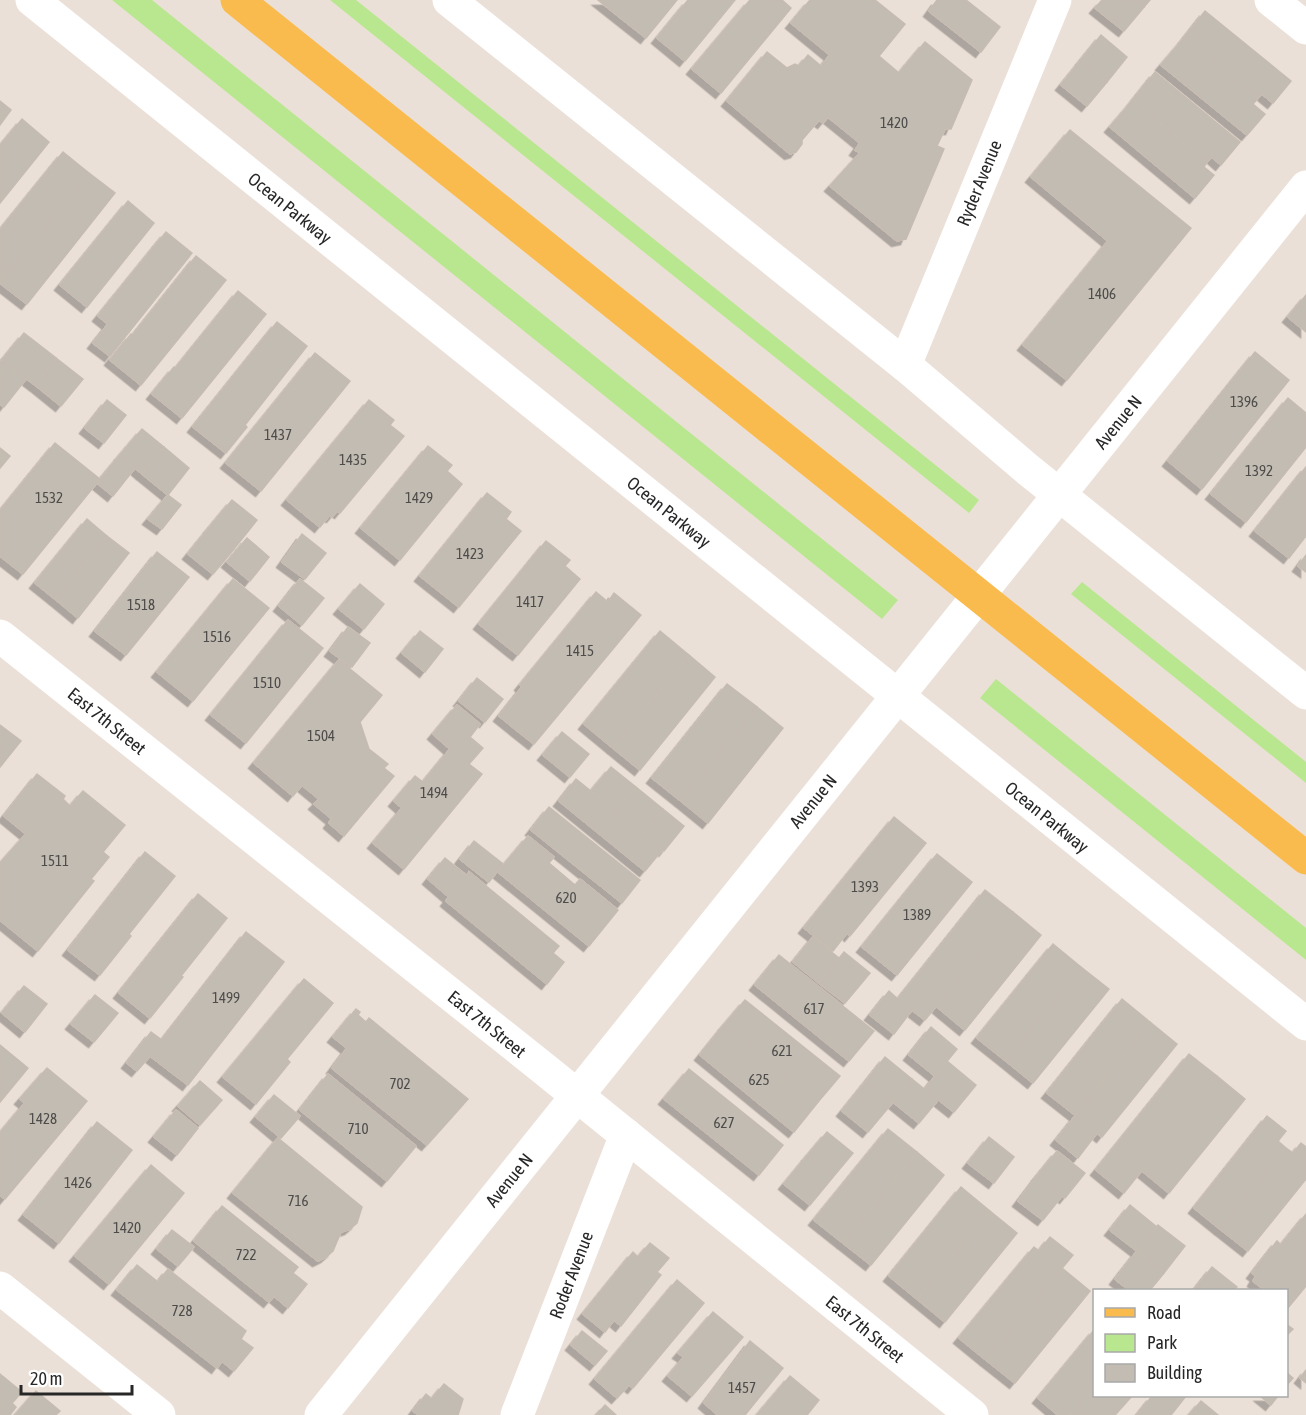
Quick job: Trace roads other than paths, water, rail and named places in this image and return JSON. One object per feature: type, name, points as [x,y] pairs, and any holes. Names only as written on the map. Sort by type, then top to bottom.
[{"type":"main road","points":[[237,0],[1306,858]]},
{"type":"street","name":"Ocean Parkway","points":[[32,0],[1306,1024]]},
{"type":"street","points":[[449,0],[904,365],[1060,495],[1306,693]]},
{"type":"street","name":"Ryder Avenue","points":[[904,365],[1054,0]]},
{"type":"street","points":[[1270,0],[1306,28]]},
{"type":"street","name":"Avenue N","points":[[321,1415],[1306,187]]},
{"type":"street","name":"East 7th Street","points":[[0,636],[626,1135],[972,1415]]},
{"type":"street","name":"Roder Avenue","points":[[517,1415],[626,1135]]},
{"type":"street","points":[[0,1287],[159,1415]]}]
